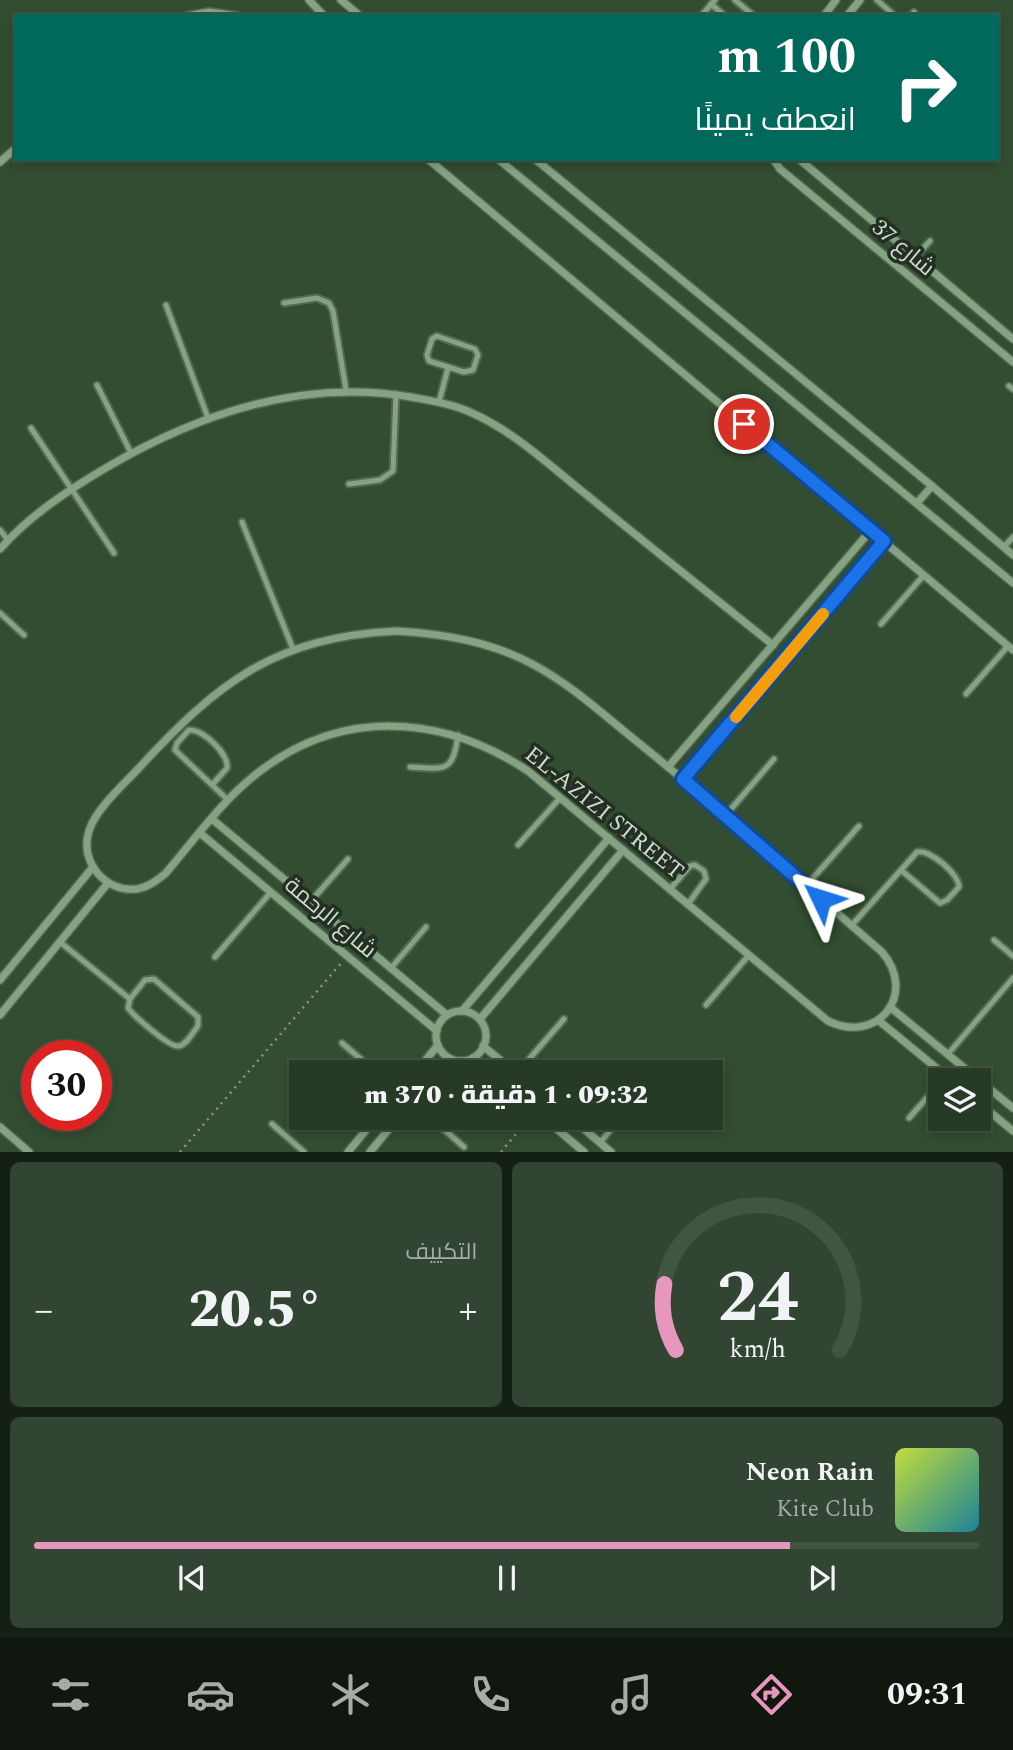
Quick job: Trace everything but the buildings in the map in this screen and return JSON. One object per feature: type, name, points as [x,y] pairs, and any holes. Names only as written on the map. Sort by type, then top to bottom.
[{"type":"street","points":[[309,0],[322,14]]},
{"type":"street","points":[[341,0],[358,14]]},
{"type":"street","points":[[852,14],[860,0]]},
{"type":"street","points":[[198,14],[224,14]]},
{"type":"street","points":[[0,162],[14,150]]},
{"type":"street","points":[[430,161],[1011,648]]},
{"type":"street","points":[[500,161],[1013,583]]},
{"type":"street","points":[[537,161],[1013,555]]},
{"type":"street","name":"شارع 37","points":[[774,161],[1013,362]]},
{"type":"street","name":"شارع 37","points":[[801,161],[1013,339]]},
{"type":"street","points":[[922,287],[934,273]]},
{"type":"street","points":[[0,549],[70,489],[131,453],[208,418],[261,402],[307,394],[346,390],[396,394],[439,402],[473,414],[520,442],[773,645]]},
{"type":"street","points":[[917,503],[932,486]]},
{"type":"street","points":[[668,767],[871,530]]},
{"type":"street","points":[[683,779],[884,541]]},
{"type":"street","points":[[0,1015],[108,883],[93,867],[88,856],[86,843],[94,818],[177,729],[230,682],[293,649],[361,633],[397,631],[467,639],[533,664],[564,683],[683,779],[890,961],[897,984],[890,1007],[878,1020],[933,1068]]},
{"type":"street","name":"EL-AZIZI STREET","points":[[108,883],[122,888],[138,889],[153,884],[165,874],[228,800],[253,776],[280,757],[328,736],[354,729],[393,726],[432,729],[458,736],[506,757],[560,798],[828,1021],[853,1028],[878,1020]]},
{"type":"street","name":"شارع الرحمة","points":[[212,819],[447,1015]]},
{"type":"street","name":"شارع الرحمة","points":[[200,833],[437,1031]]},
{"type":"street","points":[[462,1011],[608,838]]},
{"type":"street","points":[[480,1019],[623,850]]},
{"type":"street","points":[[0,980],[93,867]]},
{"type":"street","points":[[890,1007],[1013,1108]]},
{"type":"street","points":[[462,1011],[480,1019],[486,1032],[483,1046],[473,1058],[457,1061],[449,1058],[438,1045],[437,1031],[447,1015],[462,1011]]},
{"type":"street","points":[[426,1060],[438,1045]]},
{"type":"street","points":[[483,1046],[500,1060]]},
{"type":"street","points":[[991,1113],[1013,1131]]},
{"type":"street","points":[[0,1127],[29,1152]]},
{"type":"street","points":[[348,1152],[366,1130]]},
{"type":"street","points":[[370,1152],[388,1130]]},
{"type":"street","points":[[558,1130],[584,1152]]},
{"type":"street","points":[[584,1130],[611,1152]]},
{"type":"lane","points":[[735,0],[752,14]]},
{"type":"lane","points":[[877,0],[893,14]]},
{"type":"lane","points":[[915,257],[930,241]]},
{"type":"lane","points":[[284,303],[321,298],[332,306],[346,390]]},
{"type":"lane","points":[[166,305],[208,418]]},
{"type":"lane","points":[[441,336],[473,347],[477,351],[470,372],[448,368],[431,362],[428,358],[435,337],[441,336]]},
{"type":"lane","points":[[439,402],[448,368]]},
{"type":"lane","points":[[97,385],[131,453]]},
{"type":"lane","points":[[349,484],[380,480],[393,471],[396,394]]},
{"type":"lane","points":[[31,428],[114,554]]},
{"type":"lane","points":[[242,522],[293,649]]},
{"type":"lane","points":[[0,530],[8,540]]},
{"type":"lane","points":[[1004,547],[1013,537]]},
{"type":"lane","points":[[881,624],[924,575]]},
{"type":"lane","points":[[0,613],[24,635]]},
{"type":"lane","points":[[966,694],[1011,648]]},
{"type":"lane","points":[[212,785],[227,768],[228,761],[200,731],[189,730],[177,743],[175,750],[212,785],[228,800]]},
{"type":"lane","points":[[410,767],[442,769],[448,766],[455,755],[458,736]]},
{"type":"lane","points":[[725,816],[774,758]]},
{"type":"lane","points":[[518,845],[560,798]]},
{"type":"lane","points":[[806,886],[859,826]]},
{"type":"lane","points":[[852,926],[901,870],[917,852],[924,850],[957,877],[959,887],[947,900],[940,903],[901,870]]},
{"type":"lane","points":[[311,901],[348,859]]},
{"type":"lane","points":[[670,889],[690,866],[695,865],[704,871],[706,879],[688,904]]},
{"type":"lane","points":[[215,957],[271,892]]},
{"type":"lane","points":[[391,968],[426,927]]},
{"type":"lane","points":[[995,940],[1013,956]]},
{"type":"lane","points":[[60,942],[130,999]]},
{"type":"lane","points":[[706,1005],[749,955]]},
{"type":"lane","points":[[948,1054],[1013,978]]},
{"type":"lane","points":[[154,979],[196,1013],[198,1026],[183,1045],[173,1046],[131,1012],[128,1004],[130,999],[145,980],[154,979]]},
{"type":"lane","points":[[528,1060],[564,1019]]},
{"type":"lane","points":[[342,1043],[362,1060]]},
{"type":"lane","points":[[909,1118],[928,1097]]},
{"type":"lane","points":[[272,1124],[304,1152]]},
{"type":"lane","points":[[445,1130],[464,1147]]},
{"type":"lane","points":[[600,1143],[610,1130]]},
{"type":"path","points":[[180,1152],[347,956]]},
{"type":"path","points":[[501,1152],[519,1130]]},
{"type":"slow traffic","points":[[736,717],[823,614]]},
{"type":"route","points":[[744,424],[884,541],[683,779],[821,899]]}]
